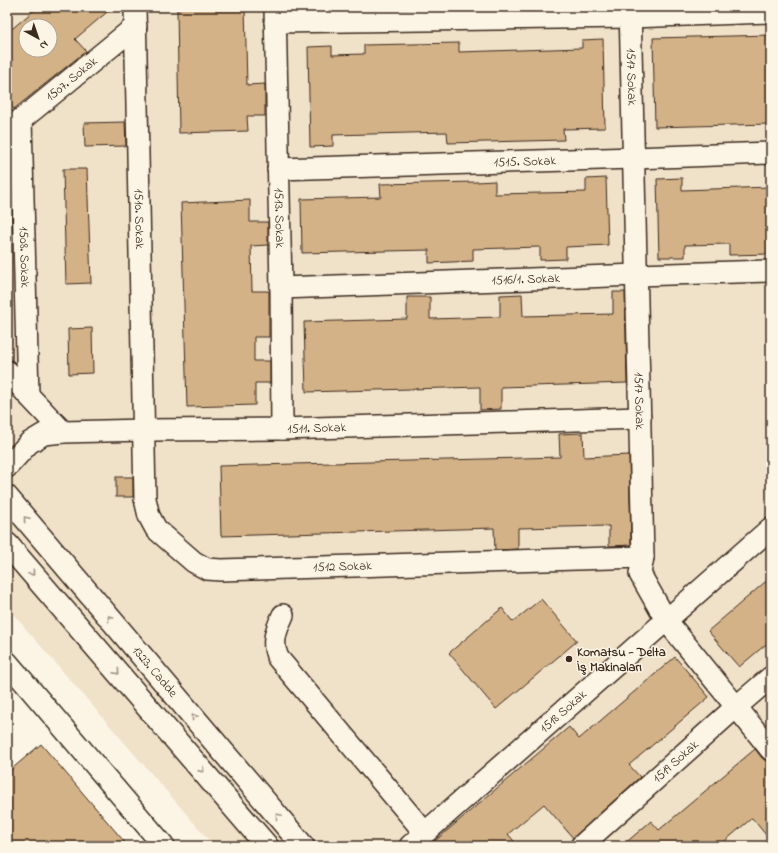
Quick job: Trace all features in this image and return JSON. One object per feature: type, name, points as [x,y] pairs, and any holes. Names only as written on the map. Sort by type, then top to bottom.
[{"type":"main road","name":"1323. Cadde","points":[[7,497],[303,846]]},
{"type":"main road","points":[[7,544],[267,846]]},
{"type":"street","name":"1517 Sokak","points":[[630,12],[643,557],[640,574],[666,620],[771,750]]},
{"type":"street","points":[[275,15],[771,12]]},
{"type":"street","name":"1513. Sokak","points":[[275,15],[281,288],[282,429]]},
{"type":"street","name":"1507. Sokak","points":[[14,126],[135,16]]},
{"type":"street","name":"1510. Sokak","points":[[135,16],[144,430]]},
{"type":"street","name":"1508. Sokak","points":[[14,126],[28,395]]},
{"type":"street","name":"1515. Sokak","points":[[278,170],[771,153]]},
{"type":"street","name":"1516/1. Sokak","points":[[281,288],[771,271]]},
{"type":"street","points":[[7,371],[63,432]]},
{"type":"street","name":"1511. Sokak","points":[[7,467],[29,443],[44,434],[63,432],[282,429],[640,418]]},
{"type":"street","name":"1512 Sokak","points":[[144,430],[146,499],[149,516],[156,529],[172,544],[194,562],[207,569],[221,570],[643,557]]},
{"type":"street","name":"1518 Sokak","points":[[417,839],[771,528]]},
{"type":"street","points":[[282,616],[274,641],[278,658],[417,839]]},
{"type":"street","points":[[7,662],[164,846]]},
{"type":"street","name":"1519 Sokak","points":[[581,846],[771,677]]},
{"type":"shaded area","points":[[7,7],[771,7],[771,846],[214,846],[7,607]]},
{"type":"building","points":[[38,7],[113,7],[75,39],[86,51],[14,109],[7,101],[7,33],[18,24],[18,58],[58,58],[58,18],[25,18]]},
{"type":"building","points":[[177,7],[245,7],[247,85],[265,84],[265,116],[247,116],[248,131],[179,133]]},
{"type":"building","points":[[771,35],[771,124],[655,127],[653,38]]},
{"type":"building","points":[[603,39],[605,128],[563,129],[564,140],[448,143],[447,132],[333,135],[333,146],[310,147],[308,47],[332,46],[332,55],[364,54],[364,45],[459,43],[459,52],[582,48],[582,40]]},
{"type":"building","points":[[125,122],[126,146],[85,147],[84,123]]},
{"type":"building","points":[[63,169],[87,169],[91,283],[66,284]]},
{"type":"building","points":[[606,178],[608,245],[566,247],[566,259],[540,260],[540,247],[473,249],[473,261],[429,263],[429,250],[302,253],[301,199],[381,197],[380,184],[495,181],[495,194],[586,192],[586,179]]},
{"type":"building","points":[[682,178],[682,190],[771,187],[771,254],[729,255],[729,244],[685,245],[685,257],[659,257],[657,179]]},
{"type":"building","points":[[250,200],[250,222],[268,222],[268,245],[251,246],[252,291],[269,291],[269,337],[254,337],[254,361],[270,361],[270,383],[255,383],[255,405],[187,407],[181,203]]},
{"type":"building","points":[[613,292],[625,292],[627,383],[501,387],[501,409],[480,410],[480,387],[306,392],[304,322],[407,319],[407,297],[430,297],[430,319],[500,317],[500,295],[522,294],[523,316],[613,314]]},
{"type":"building","points":[[92,328],[93,373],[69,374],[68,329]]},
{"type":"building","points":[[583,433],[584,457],[629,455],[631,545],[609,546],[609,526],[518,528],[518,549],[495,550],[494,528],[221,536],[219,466],[560,457],[559,434]]},
{"type":"building","points":[[116,477],[133,477],[133,497],[116,497]]},
{"type":"building","points":[[771,577],[771,640],[739,667],[708,631]]},
{"type":"building","points":[[541,599],[577,641],[496,709],[449,653],[502,608],[513,622]]},
{"type":"building","points":[[675,657],[709,697],[629,765],[640,777],[573,838],[544,804],[508,834],[518,846],[429,846],[569,727],[579,739]]},
{"type":"building","points":[[41,744],[128,846],[7,846],[7,773]]},
{"type":"building","points":[[755,749],[762,758],[771,763],[771,841],[752,818],[719,846],[622,846],[651,821],[659,830]]},
{"type":"place","name":"Komatsu - Delta İş Makinaları","points":[[569,659]]}]
